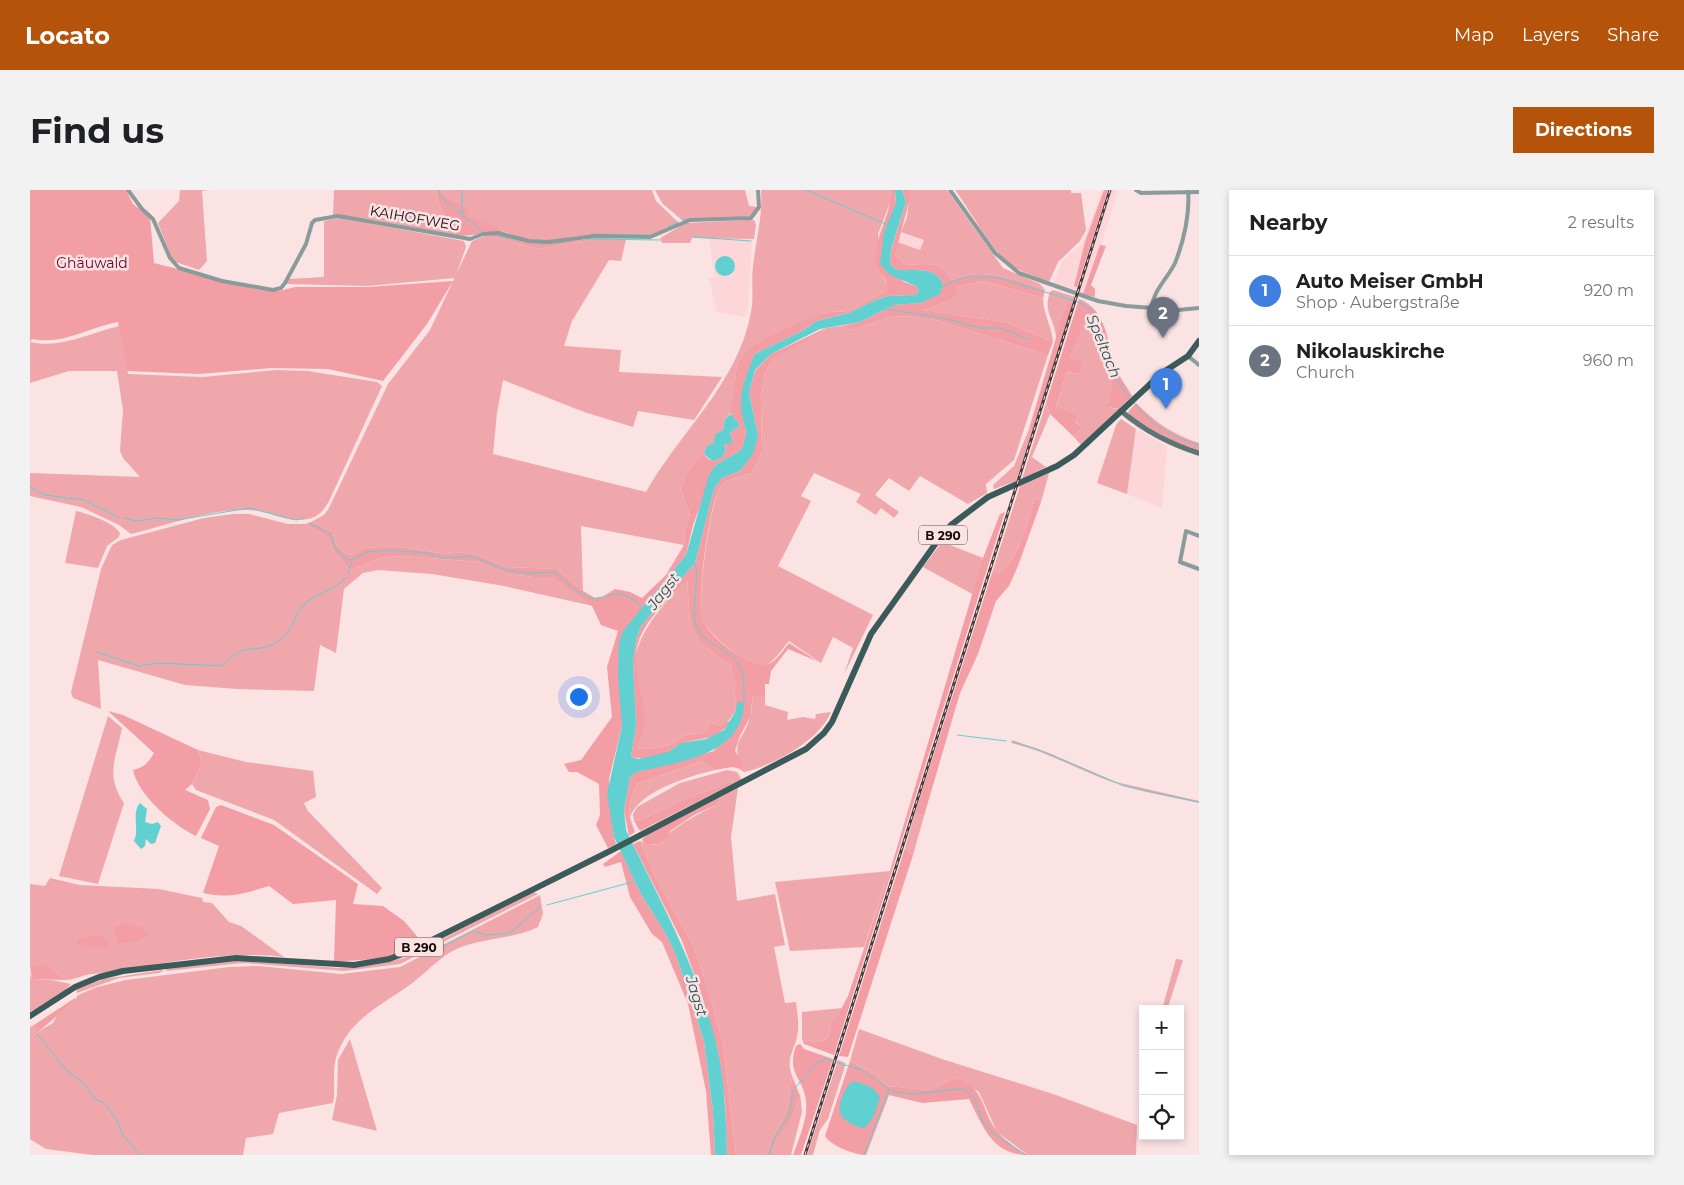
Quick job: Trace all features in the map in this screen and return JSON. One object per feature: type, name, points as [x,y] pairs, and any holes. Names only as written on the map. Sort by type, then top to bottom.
[{"type":"main road","name":"B 290","points":[[30,1016],[75,987],[99,977],[123,971],[236,958],[346,965],[389,959],[426,944],[646,833],[806,749],[819,738],[832,722],[871,634],[930,551],[951,525],[988,498],[1056,466],[1074,455],[1162,373],[1188,356],[1199,341]]},
{"type":"street","name":"KAIHOFWEG","points":[[128,190],[142,209],[153,219],[170,258],[179,268],[222,281],[273,290],[281,288],[285,283],[306,244],[312,223],[323,218],[338,216],[356,218],[470,239],[484,234],[498,233],[529,241],[548,242],[595,236],[650,237],[690,220],[751,218],[759,207],[758,190]]},
{"type":"street","points":[[950,190],[995,253],[1019,273],[1074,294],[1126,306],[1178,310],[1199,308]]},
{"type":"street","points":[[1136,190],[1141,193],[1199,192]]},
{"type":"street","points":[[1152,308],[1158,290],[1175,263],[1183,240],[1188,191]]},
{"type":"street","points":[[1188,356],[1199,365]]},
{"type":"street","points":[[1121,411],[1138,425],[1170,444],[1199,453]]},
{"type":"street","points":[[1199,536],[1186,531],[1180,562],[1199,568]]},
{"type":"shaded area","points":[[180,190],[209,190],[202,191],[207,261],[199,270],[173,261],[158,223],[179,201]]},
{"type":"shaded area","points":[[334,190],[436,190],[438,202],[456,235],[333,215]]},
{"type":"shaded area","points":[[440,190],[652,190],[656,201],[679,223],[648,237],[579,236],[545,241],[520,238],[467,217],[467,207],[448,198]]},
{"type":"shaded area","points":[[655,190],[745,190],[749,206],[758,207],[751,216],[683,221],[662,203]]},
{"type":"shaded area","points":[[761,190],[890,190],[891,200],[878,234],[882,275],[888,287],[886,291],[848,311],[832,312],[758,342],[737,363],[732,412],[725,419],[723,430],[714,444],[707,446],[686,473],[681,489],[690,515],[685,530],[684,545],[581,526],[583,591],[557,569],[507,567],[464,552],[446,554],[394,546],[363,548],[355,554],[348,555],[336,545],[333,532],[311,522],[324,515],[329,508],[388,384],[430,330],[472,241],[487,235],[538,249],[600,238],[626,239],[621,261],[609,260],[572,321],[564,346],[621,350],[619,372],[722,377],[694,420],[638,411],[633,427],[584,412],[503,380],[497,413],[493,454],[646,492],[675,448],[721,385],[734,362],[744,338],[752,306],[752,272],[760,218]]},
{"type":"shaded area","points":[[910,190],[947,190],[1003,268],[1040,284],[1045,290],[1010,278],[986,274],[963,276],[952,280],[938,266],[927,264],[906,265],[895,255],[897,242],[920,250],[924,240],[901,232],[907,217]]},
{"type":"shaded area","points":[[955,190],[1071,190],[1071,193],[1081,193],[1086,230],[1080,241],[1058,262],[1049,282],[1021,271],[1004,260]]},
{"type":"shaded area","points":[[1102,190],[1118,190],[1086,295],[1053,284],[1063,260],[1082,244]]},
{"type":"shaded area","points":[[340,218],[464,241],[466,247],[455,278],[367,286],[287,284],[288,279],[324,277],[324,221]]},
{"type":"shaded area","points":[[754,220],[756,224],[754,239],[692,238],[690,243],[662,243],[660,238],[686,223]]},
{"type":"shaded area","points":[[901,232],[924,239],[920,250],[897,242]]},
{"type":"shaded area","points":[[709,239],[752,239],[748,313],[744,317],[717,312],[709,278],[715,277]]},
{"type":"shaded area","points":[[984,281],[1043,298],[1053,342],[1005,322],[922,310],[948,301],[956,287]]},
{"type":"shaded area","points":[[1053,290],[1075,297],[1073,304],[1066,304],[1056,341],[1056,334],[1048,306],[1050,292]]},
{"type":"shaded area","points":[[1088,314],[1112,380],[1111,408],[1119,409],[1081,445],[1073,436],[1083,427],[1056,408],[1067,372],[1079,374],[1070,358]]},
{"type":"shaded area","points":[[906,316],[936,320],[1048,355],[1014,460],[986,484],[987,493],[968,504],[920,476],[909,491],[889,478],[875,495],[899,512],[894,518],[881,508],[876,515],[856,502],[861,494],[814,473],[801,496],[811,501],[778,566],[873,615],[844,674],[853,648],[833,637],[821,663],[789,641],[768,664],[752,663],[721,642],[705,625],[702,619],[701,593],[709,529],[717,495],[721,486],[727,481],[752,473],[762,452],[761,400],[765,373],[772,358],[821,333],[826,328],[841,326],[851,330],[891,317]]},
{"type":"shaded area","points":[[119,326],[128,374],[203,377],[276,370],[308,371],[377,382],[382,386],[330,499],[321,512],[312,518],[292,520],[263,512],[233,510],[189,518],[131,534],[119,525],[81,507],[30,496],[30,473],[140,477],[123,458],[120,451],[123,410],[117,371],[69,371],[30,383],[30,342],[41,344],[64,342]]},
{"type":"shaded area","points":[[1046,403],[1050,414],[1032,457],[1046,467],[1022,479]]},
{"type":"shaded area","points":[[1121,419],[1136,429],[1127,494],[1097,483],[1116,425]]},
{"type":"shaded area","points":[[1029,429],[1033,430],[1016,481],[994,489],[993,485],[1014,466]]},
{"type":"shaded area","points":[[1136,429],[1167,446],[1162,508],[1127,494]]},
{"type":"shaded area","points":[[1049,473],[1041,502],[1035,498],[1025,531],[1014,556],[1000,572],[992,573],[1020,486]]},
{"type":"shaded area","points":[[76,511],[94,516],[112,525],[120,533],[119,537],[107,546],[98,568],[65,563]]},
{"type":"shaded area","points":[[249,514],[288,524],[306,524],[329,538],[333,551],[350,570],[384,557],[403,556],[478,562],[508,574],[552,577],[593,606],[504,586],[432,574],[378,570],[363,573],[344,589],[336,653],[320,645],[314,691],[237,689],[185,685],[98,660],[101,709],[73,698],[71,692],[101,569],[112,545],[121,540],[204,518]]},
{"type":"shaded area","points":[[942,542],[983,558],[974,595],[923,567]]},
{"type":"shaded area","points":[[687,579],[690,623],[700,643],[730,665],[734,680],[736,711],[726,724],[721,726],[710,722],[705,732],[683,736],[672,744],[657,748],[637,749],[636,653],[651,622]]},
{"type":"shaded area","points":[[753,696],[765,696],[765,705],[788,712],[787,720],[803,717],[815,719],[816,714],[831,712],[817,733],[806,742],[782,758],[744,772],[738,768],[741,769],[737,751],[751,711]]},
{"type":"shaded area","points":[[108,716],[122,728],[113,775],[118,793],[124,803],[98,884],[59,876]]},
{"type":"shaded area","points":[[1012,740],[1049,753],[1116,782],[1199,801],[1199,803],[1112,782],[1050,756],[1011,743]]},
{"type":"shaded area","points":[[198,750],[246,762],[313,771],[316,797],[304,803],[308,811],[382,888],[377,894],[274,820],[196,790],[192,784],[202,763]]},
{"type":"shaded area","points":[[701,761],[715,770],[692,776],[654,792],[635,808],[630,817],[630,802],[637,784]]},
{"type":"shaded area","points":[[727,770],[737,772],[742,780],[698,794],[634,821],[633,814],[637,807],[680,783]]},
{"type":"shaded area","points":[[738,788],[731,837],[737,901],[775,894],[785,945],[774,947],[785,1003],[796,1002],[798,1021],[797,1038],[790,1059],[793,1078],[787,1109],[771,1142],[767,1155],[736,1155],[723,1043],[703,974],[694,947],[655,876],[640,841],[654,845],[659,844],[673,830],[718,804],[720,797]]},
{"type":"shaded area","points":[[915,813],[924,816],[913,855],[905,848]]},
{"type":"shaded area","points":[[890,871],[864,947],[790,951],[775,882]]},
{"type":"shaded area","points":[[50,878],[80,885],[159,889],[202,898],[203,902],[212,903],[229,922],[241,926],[284,957],[236,955],[212,957],[85,975],[66,980],[47,965],[30,966],[30,884],[45,886]]},
{"type":"shaded area","points":[[533,892],[538,894],[400,964],[344,971],[243,963],[166,971],[167,968],[237,960],[339,968],[382,963],[407,957]]},
{"type":"shaded area","points":[[540,895],[543,914],[538,927],[512,936],[458,948],[357,1023],[341,1045],[336,1058],[333,1103],[279,1113],[273,1134],[246,1138],[243,1155],[93,1155],[46,1149],[30,1139],[30,1027],[34,1025],[36,1033],[53,1023],[59,1011],[75,1000],[78,995],[97,987],[126,980],[229,967],[259,966],[341,974],[400,967]]},
{"type":"shaded area","points":[[1176,959],[1183,960],[1169,1005],[1163,1005]]},
{"type":"shaded area","points":[[162,970],[159,973],[119,978],[77,993],[76,989],[104,979]]},
{"type":"shaded area","points":[[30,974],[32,979],[52,980],[71,984],[64,991],[30,1012]]},
{"type":"shaded area","points":[[842,1008],[837,1017],[832,1020],[828,1038],[822,1041],[802,1039],[802,1012]]},
{"type":"shaded area","points":[[859,1029],[942,1059],[1056,1095],[1137,1125],[1136,1155],[1028,1155],[997,1132],[979,1092],[955,1078],[930,1090],[887,1086],[876,1075],[850,1061]]},
{"type":"shaded area","points":[[350,1039],[377,1131],[332,1120],[337,1095],[338,1060]]},
{"type":"shaded area","points":[[838,1060],[845,1063],[845,1066],[828,1119],[820,1130],[813,1155],[807,1155]]},
{"type":"shaded area","points":[[800,1093],[802,1112],[791,1155],[772,1155],[776,1141],[793,1114]]},
{"type":"green space","name":"Ghäuwald","points":[[30,190],[126,190],[133,204],[150,217],[154,263],[260,290],[279,291],[295,287],[368,287],[453,281],[427,324],[383,381],[328,369],[272,368],[199,374],[127,371],[118,322],[65,338],[55,340],[32,339],[30,342]]},
{"type":"green space","points":[[436,190],[440,190],[448,198],[467,207],[468,217],[492,225],[506,233],[493,232],[456,235],[438,202]]},
{"type":"green space","points":[[890,190],[895,190],[896,203],[880,264],[904,282],[916,286],[919,290],[916,295],[888,296],[849,313],[817,321],[802,331],[755,354],[745,419],[746,439],[741,450],[716,465],[693,525],[686,555],[623,632],[622,726],[609,779],[616,844],[608,848],[596,825],[600,815],[599,784],[577,772],[569,772],[564,764],[581,760],[612,717],[607,667],[618,631],[601,625],[592,606],[552,577],[508,574],[478,562],[403,556],[384,557],[350,570],[333,551],[329,538],[306,524],[311,522],[333,532],[336,545],[348,555],[355,554],[363,548],[394,546],[446,554],[464,552],[507,567],[557,569],[583,591],[595,598],[602,597],[615,589],[630,592],[642,598],[666,575],[684,545],[685,530],[690,515],[681,489],[686,473],[704,452],[706,457],[713,461],[721,458],[726,451],[724,443],[733,443],[730,433],[740,425],[731,414],[737,363],[758,342],[800,322],[832,312],[848,311],[886,291],[887,284],[878,269],[875,256],[879,235],[889,205]]},
{"type":"green space","points":[[902,190],[910,190],[910,198],[895,255],[906,265],[927,264],[938,266],[952,280],[963,276],[986,274],[1010,278],[1045,290],[1043,298],[984,281],[956,287],[957,293],[948,301],[923,310],[1005,322],[1053,342],[1048,355],[936,320],[906,316],[891,317],[851,330],[841,326],[860,322],[894,305],[921,303],[940,293],[943,284],[935,274],[923,271],[897,270],[890,264],[891,250],[906,202]]},
{"type":"green space","points":[[1104,190],[1108,190],[1077,287],[1074,286],[1085,242]]},
{"type":"green space","points":[[487,235],[501,235],[538,244],[600,238],[538,249]]},
{"type":"green space","points":[[1100,245],[1106,246],[1091,285],[1095,289],[1095,297],[1083,294]]},
{"type":"green space","points":[[1079,299],[1089,304],[1101,319],[1116,369],[1132,396],[1119,409],[1109,407],[1112,380],[1088,315],[1070,358],[1082,362],[1080,374],[1067,372],[1056,407],[1076,415],[1075,422],[1083,427],[1073,436],[1050,414],[1046,403]]},
{"type":"green space","points":[[1066,304],[1073,304],[1033,430],[1029,429]]},
{"type":"green space","points":[[826,328],[821,333],[772,359],[765,373],[761,400],[762,452],[752,473],[727,481],[721,486],[717,495],[708,529],[701,591],[702,618],[705,625],[720,642],[741,657],[751,662],[768,664],[777,658],[789,643],[819,662],[788,649],[771,671],[769,684],[765,684],[765,696],[753,696],[750,717],[735,751],[743,763],[741,769],[732,767],[715,770],[701,761],[637,784],[630,808],[630,820],[635,832],[629,836],[624,810],[630,777],[637,772],[714,751],[736,711],[734,680],[730,665],[700,643],[690,623],[687,580],[648,623],[638,643],[636,663],[643,702],[644,720],[637,749],[657,748],[672,744],[683,736],[705,732],[710,722],[721,726],[731,720],[721,732],[710,737],[678,745],[666,753],[656,756],[646,758],[631,757],[636,725],[633,662],[636,640],[641,626],[695,563],[714,489],[722,478],[740,471],[758,435],[749,393],[755,371],[771,354]]},
{"type":"green space","points":[[1136,403],[1165,427],[1199,443],[1199,450],[1172,441],[1131,417],[1128,412]]},
{"type":"green space","points":[[1035,498],[1041,502],[1018,566],[1009,586],[996,601],[978,654],[960,693],[924,816],[915,813],[992,573],[1000,572],[1014,556],[1025,531]]},
{"type":"green space","points":[[1005,512],[834,1055],[804,1044],[802,1039],[822,1041],[828,1038],[832,1020],[837,1017],[848,996],[890,871],[983,558],[1000,514]]},
{"type":"green space","points":[[108,711],[123,715],[198,750],[202,763],[192,784],[185,790],[208,800],[210,809],[196,836],[177,825],[149,799],[136,780],[133,770],[146,764],[154,753]]},
{"type":"green space","points":[[730,783],[730,785],[640,831],[634,821],[698,794]]},
{"type":"green space","points":[[720,797],[718,804],[694,815],[670,831],[668,838],[659,844],[648,845],[643,842],[642,839],[650,833]]},
{"type":"green space","points":[[221,805],[274,825],[358,884],[353,904],[383,906],[404,921],[421,941],[404,952],[380,958],[334,961],[336,900],[293,904],[269,886],[245,893],[229,895],[203,893],[219,846],[201,838],[216,807]]},
{"type":"green space","points":[[640,841],[655,876],[694,947],[703,974],[723,1043],[736,1155],[727,1155],[725,1102],[718,1052],[701,992],[682,941],[633,844]]},
{"type":"green space","points":[[905,848],[913,855],[848,1057],[839,1056]]},
{"type":"green space","points":[[621,851],[641,894],[666,934],[676,955],[704,1041],[713,1112],[715,1155],[711,1155],[706,1091],[688,1004],[662,942],[652,934],[630,897],[621,862],[605,867],[603,864]]},
{"type":"green space","points":[[125,923],[143,928],[148,934],[138,941],[118,944],[114,928]]},
{"type":"green space","points":[[100,935],[107,940],[109,948],[88,948],[77,944],[78,939]]},
{"type":"green space","points":[[44,964],[66,980],[32,979],[30,966]]},
{"type":"green space","points":[[75,998],[75,1000],[36,1033],[34,1025]]},
{"type":"green space","points":[[800,1044],[804,1049],[833,1059],[801,1155],[793,1155],[806,1115],[804,1093],[793,1063],[796,1046]]},
{"type":"green space","points":[[850,1061],[876,1075],[887,1086],[930,1090],[955,1078],[965,1082],[973,1088],[982,1100],[997,1131],[1016,1148],[1028,1155],[1016,1154],[997,1144],[984,1129],[969,1099],[922,1103],[889,1095],[866,1155],[850,1152],[832,1143],[825,1136]]},
{"type":"green space","points":[[793,1078],[800,1096],[791,1119],[774,1145],[772,1155],[767,1155],[771,1142],[787,1109]]},
{"type":"water","name":"Jagst","points":[[895,190],[902,190],[906,202],[891,249],[890,264],[897,270],[923,271],[935,274],[943,284],[940,294],[921,303],[894,305],[860,322],[820,329],[771,354],[755,370],[749,393],[758,435],[753,454],[740,471],[722,478],[714,489],[695,563],[641,626],[636,640],[633,662],[636,725],[631,757],[639,759],[668,752],[681,743],[706,739],[724,730],[736,711],[737,702],[744,703],[741,721],[732,735],[720,745],[705,754],[637,772],[630,777],[624,810],[626,830],[691,966],[711,1023],[722,1078],[727,1142],[727,1155],[715,1155],[713,1112],[704,1041],[676,955],[666,934],[641,894],[614,837],[607,794],[622,726],[618,676],[619,643],[623,631],[686,555],[709,475],[716,465],[741,450],[746,436],[741,411],[742,391],[747,372],[755,354],[802,331],[817,321],[849,313],[888,296],[916,295],[919,290],[916,286],[890,275],[880,264],[884,232],[896,203]]},
{"type":"water","points":[[725,256],[732,259],[735,266],[732,273],[725,276],[718,273],[715,266],[718,259]]},
{"type":"water","points":[[731,414],[740,425],[730,433],[733,443],[724,444],[726,451],[721,458],[713,461],[704,452],[707,446],[714,443],[715,435],[723,430],[725,419]]},
{"type":"water","points":[[140,803],[147,809],[145,822],[152,824],[158,822],[161,826],[155,843],[151,844],[146,839],[145,846],[141,849],[134,841],[136,837],[136,812]]},
{"type":"water","points":[[854,1081],[872,1087],[880,1097],[874,1116],[865,1128],[850,1123],[843,1118],[840,1112],[843,1094]]},
{"type":"waterway","points":[[438,190],[444,200],[482,231]]},
{"type":"waterway","points":[[462,190],[462,214]]},
{"type":"waterway","points":[[806,190],[888,225]]},
{"type":"waterway","points":[[683,220],[689,219]]},
{"type":"waterway","points":[[668,227],[678,222]]},
{"type":"waterway","points":[[591,234],[650,235]]},
{"type":"waterway","points":[[499,236],[508,238]]},
{"type":"waterway","points":[[693,237],[751,241]]},
{"type":"waterway","points":[[512,239],[540,244],[565,242]]},
{"type":"waterway","points":[[586,239],[660,240]]},
{"type":"waterway","name":"Speltach","points":[[941,287],[964,277],[996,277],[1081,303],[1093,312],[1113,376],[1130,398]]},
{"type":"waterway","points":[[885,309],[943,318],[980,328],[1001,328],[1030,340]]},
{"type":"waterway","name":"Speltach","points":[[1134,403],[1163,430],[1199,445]]},
{"type":"waterway","points":[[30,487],[45,495],[84,500],[118,517]]},
{"type":"waterway","points":[[124,518],[136,521],[159,518],[177,520],[249,508],[296,520],[304,518]]},
{"type":"waterway","name":"Jagst","points":[[310,523],[330,534],[341,556],[350,560],[367,552],[390,550],[427,553],[445,558],[471,556],[506,570],[526,573],[555,572],[576,591],[592,599],[619,594],[630,598],[643,608]]},
{"type":"waterway","points":[[348,573],[352,562]]},
{"type":"waterway","points":[[695,563],[694,617],[696,625],[706,639],[735,659],[740,666],[743,674],[744,704]]},
{"type":"waterway","points":[[97,652],[139,666],[159,663],[222,666],[244,650],[262,648],[277,642],[290,630],[303,605],[313,597],[341,583],[345,578]]},
{"type":"waterway","points":[[957,735],[1006,741]]},
{"type":"waterway","points":[[1013,742],[1037,749],[1124,786],[1199,802]]},
{"type":"waterway","points":[[547,905],[636,881]]},
{"type":"waterway","points":[[432,952],[473,931],[486,935],[510,933],[540,907]]},
{"type":"waterway","points":[[37,1034],[67,1071],[84,1083],[94,1098],[104,1103],[116,1119],[123,1135],[140,1155]]},
{"type":"waterway","points":[[769,1155],[774,1138],[789,1114],[794,1089],[818,1062],[826,1059],[862,1070],[893,1092],[915,1094],[959,1089],[966,1091],[975,1099],[983,1122],[992,1132],[1025,1155]]},
{"type":"waterway","points":[[864,1155],[889,1090]]},
{"type":"railway","points":[[805,1155],[1110,190]]},
{"type":"place","name":"Nikolauskirche","points":[[1163,338]]},
{"type":"place","name":"Auto Meiser GmbH","points":[[1166,409]]}]
